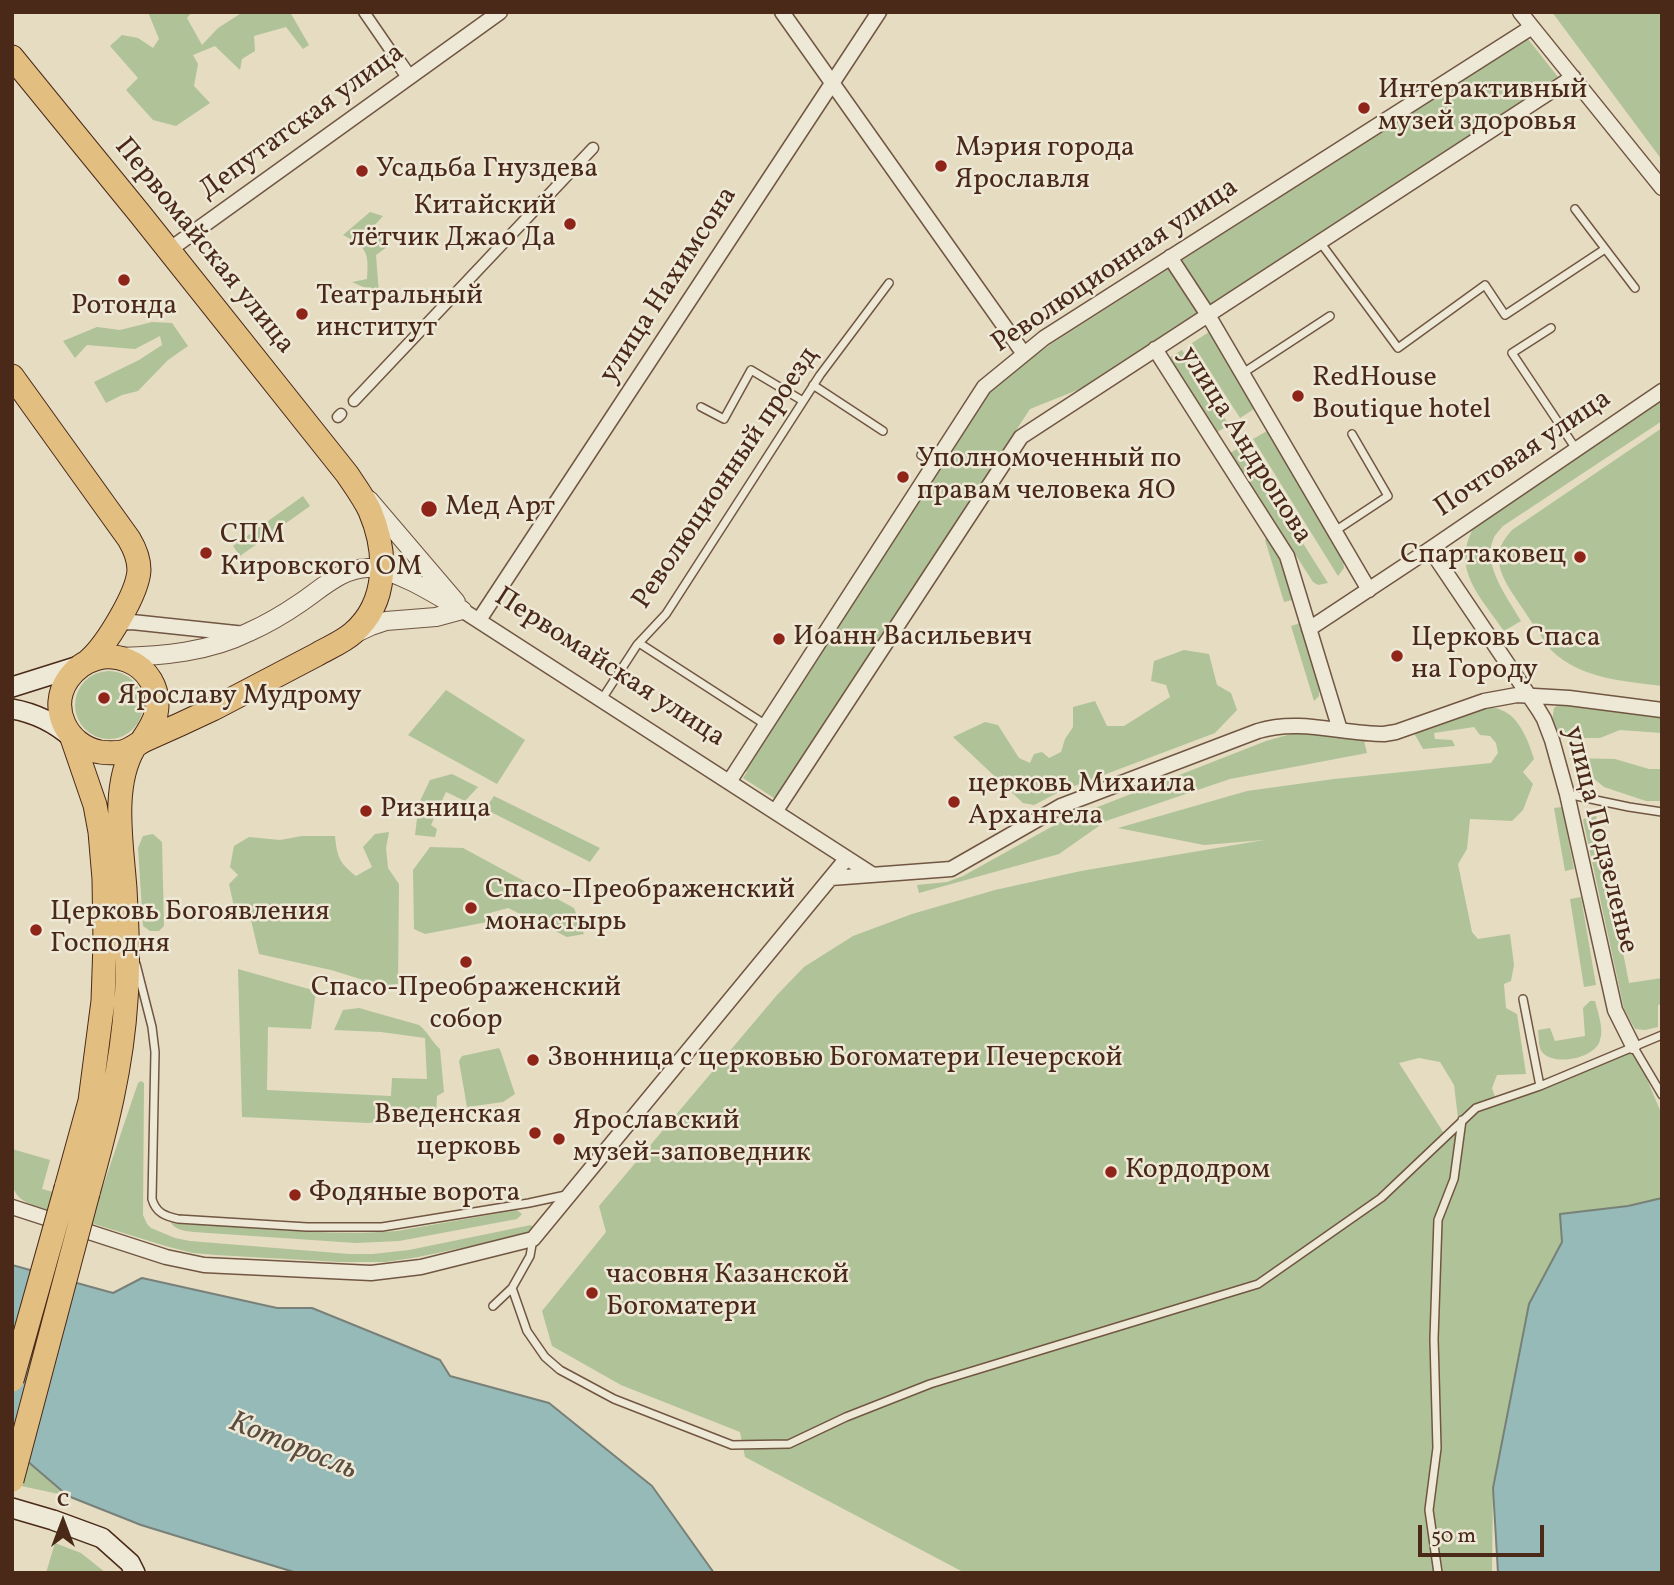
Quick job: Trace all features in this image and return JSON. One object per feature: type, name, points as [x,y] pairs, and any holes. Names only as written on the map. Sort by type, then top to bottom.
[{"type":"main road","name":"Первомайская улица","points":[[12,57],[348,474],[369,509],[381,544],[383,569]]},
{"type":"main road","points":[[12,376],[130,539],[137,553],[139,572],[136,586],[98,652],[69,678],[61,694],[61,717],[72,738],[95,805],[100,832],[104,879],[103,1001],[77,1190],[12,1480]]},
{"type":"main road","points":[[12,710],[32,714],[60,728],[89,749],[121,752],[275,677],[351,635],[371,610],[380,587],[383,569]]},
{"type":"main road","points":[[12,687],[97,658],[114,657],[128,660],[142,670],[154,688],[156,699],[153,723],[125,767],[121,791],[127,925],[127,1000],[111,1106],[77,1190],[12,1380]]},
{"type":"main road","points":[[12,1508],[102,1538],[130,1563],[135,1573]]},
{"type":"street","points":[[364,12],[409,78]]},
{"type":"street","name":"Депутатская улица","points":[[169,250],[500,12]]},
{"type":"street","points":[[782,12],[1024,354]]},
{"type":"street","name":"улица Нахимсона","points":[[479,620],[879,12]]},
{"type":"street","points":[[1520,12],[1662,188]]},
{"type":"street","name":"Революционная улица","points":[[729,782],[984,387],[1044,338],[1532,27]]},
{"type":"street","points":[[775,812],[1019,439],[1573,77]]},
{"type":"street","points":[[354,401],[593,148]]},
{"type":"street","name":"улица Андропова","points":[[1170,257],[1208,315],[1369,590]]},
{"type":"street","name":"улица Андропова","points":[[1155,349],[1287,556],[1340,730]]},
{"type":"street","name":"Почтовая улица","points":[[1309,629],[1662,391]]},
{"type":"street","name":"Первомайская улица","points":[[348,474],[462,610],[873,875]]},
{"type":"street","name":"улица Подзеленье","points":[[1430,549],[1548,728],[1567,794],[1615,1010],[1633,1046]]},
{"type":"street","points":[[114,657],[151,657],[185,652],[247,634],[351,570],[383,569],[462,610]]},
{"type":"street","name":"улица Нахимсона","points":[[462,610],[477,604],[501,586]]},
{"type":"street","points":[[351,635],[386,621],[436,617],[462,610]]},
{"type":"street","points":[[116,622],[247,634]]},
{"type":"street","points":[[831,878],[954,868],[1061,806],[1267,728],[1297,725],[1389,734],[1506,696],[1569,698],[1662,710]]},
{"type":"street","points":[[12,1207],[166,1256],[191,1263],[216,1265],[387,1272],[421,1267],[533,1239],[847,858]]},
{"type":"lane","points":[[1575,209],[1635,288]]},
{"type":"lane","points":[[1320,242],[1398,348],[1485,285],[1506,315],[1605,249]]},
{"type":"lane","name":"Революционный проезд","points":[[601,700],[639,643],[666,614],[826,366],[890,283]]},
{"type":"lane","points":[[1242,374],[1330,316]]},
{"type":"lane","points":[[1551,328],[1512,353],[1576,449]]},
{"type":"lane","points":[[701,407],[724,418],[751,370],[803,401]]},
{"type":"lane","points":[[813,385],[883,430]]},
{"type":"lane","points":[[1334,531],[1388,496],[1352,434]]},
{"type":"lane","points":[[921,455],[934,463]]},
{"type":"lane","points":[[639,643],[766,725]]},
{"type":"lane","points":[[1567,794],[1662,812]]},
{"type":"lane","points":[[127,925],[154,1040],[152,1199],[157,1211],[166,1216],[196,1221],[307,1227],[382,1227],[570,1194]]},
{"type":"lane","points":[[1522,999],[1540,1086]]},
{"type":"lane","points":[[512,1288],[527,1331],[545,1357],[560,1370],[614,1399],[732,1445],[789,1444],[846,1417],[930,1384],[1258,1284],[1381,1198],[1476,1108],[1540,1086],[1662,1035]]},
{"type":"lane","points":[[1633,1046],[1662,1095]]},
{"type":"lane","points":[[1438,1573],[1429,1510],[1437,1448],[1434,1339],[1438,1220],[1454,1179],[1462,1120]]},
{"type":"lane","points":[[493,1307],[512,1288],[530,1256],[533,1239]]},
{"type":"green space","points":[[148,12],[192,12],[187,18],[202,45],[218,28],[243,12],[290,12],[309,45],[303,49],[286,27],[254,36],[255,51],[242,59],[240,70],[215,46],[193,55],[198,64],[194,86],[210,103],[176,126],[153,120],[126,90],[138,78],[110,46],[122,35],[138,38],[153,48],[159,39]]},
{"type":"green space","points":[[1552,12],[1662,12],[1662,160]]},
{"type":"green space","points":[[1528,39],[1558,77],[1080,389],[1030,409],[779,792],[774,798],[743,778],[986,391],[1051,344]]},
{"type":"green space","points":[[370,212],[383,216],[373,227],[387,247],[376,255],[379,294],[352,282],[367,279],[367,256],[362,247],[343,235]]},
{"type":"green space","points":[[152,322],[172,323],[188,346],[168,360],[138,391],[106,403],[94,382],[139,360],[162,345],[160,336],[135,349],[87,345],[75,358],[63,341],[97,327],[120,330]]},
{"type":"green space","points":[[1209,332],[1254,409],[1240,418],[1192,343]]},
{"type":"green space","points":[[1182,350],[1229,425],[1217,432],[1169,358]]},
{"type":"green space","points":[[1662,399],[1662,421],[1503,526],[1496,534],[1491,550],[1494,571],[1521,621],[1504,631],[1478,594],[1467,569],[1467,542],[1474,527]]},
{"type":"green space","name":"Спартаковец","points":[[1662,428],[1662,686],[1603,677],[1563,660],[1551,650],[1504,580],[1499,560],[1504,540],[1512,530]]},
{"type":"green space","points":[[1267,431],[1343,560],[1344,568],[1338,576],[1253,439]]},
{"type":"green space","points":[[1242,446],[1328,583],[1318,585],[1313,582],[1230,453]]},
{"type":"green space","points":[[303,496],[310,506],[240,556],[233,546]]},
{"type":"green space","points":[[1266,538],[1280,559],[1292,600],[1284,602]]},
{"type":"green space","points":[[1300,623],[1319,688],[1319,696],[1314,701],[1291,626]]},
{"type":"green space","points":[[1184,650],[1209,654],[1217,685],[1231,693],[1237,710],[1215,733],[1061,791],[1034,805],[1023,803],[953,737],[985,722],[998,725],[1019,758],[1030,763],[1034,754],[1042,752],[1049,758],[1061,752],[1073,727],[1073,707],[1095,701],[1107,726],[1124,726],[1170,697],[1166,685],[1151,681],[1154,661]]},
{"type":"green space","points":[[109,671],[122,674],[133,681],[140,692],[143,705],[140,718],[133,729],[122,736],[109,739],[96,736],[85,729],[78,718],[75,705],[78,692],[85,681],[96,674]]},
{"type":"green space","points":[[446,690],[525,740],[497,784],[408,735]]},
{"type":"green space","points":[[1563,702],[1662,716],[1662,733],[1620,730],[1600,738],[1560,738],[1552,722],[1554,708]]},
{"type":"green space","points":[[1490,707],[1507,713],[1522,730],[1534,759],[1523,772],[1533,784],[1523,810],[1512,821],[1470,819],[1467,849],[1458,864],[1472,932],[1478,939],[1510,934],[1514,965],[1511,981],[1504,984],[1506,1008],[1517,1014],[1526,1074],[1497,1075],[1492,1088],[1495,1097],[1473,1107],[1458,1118],[1454,1085],[1440,1062],[1419,1058],[1399,1063],[1445,1135],[1476,1108],[1633,1046],[1662,1115],[1662,1198],[1628,1206],[1560,1214],[1562,1242],[1529,1304],[1493,1488],[1492,1573],[965,1573],[745,1457],[740,1432],[621,1385],[552,1346],[542,1311],[606,1232],[599,1206],[777,995],[804,967],[853,936],[912,914],[995,890],[1081,871],[1264,840],[1204,845],[1118,828],[1247,791],[1491,763],[1498,753],[1496,743],[1490,736],[1480,735],[1474,727],[1434,733],[1435,739],[1452,740],[1455,746],[1423,749],[1414,733]]},
{"type":"green space","points":[[1305,730],[1363,737],[1367,753],[1230,779],[1106,821],[1059,854],[919,893],[917,885],[947,882],[963,876],[1062,821],[1266,741]]},
{"type":"green space","points":[[1569,758],[1615,759],[1649,769],[1662,769],[1662,801],[1646,801],[1604,787]]},
{"type":"green space","points":[[452,774],[478,787],[465,801],[446,792],[431,825],[437,829],[435,837],[415,835],[419,803],[430,780]]},
{"type":"green space","points":[[494,796],[600,848],[590,862],[485,809]]},
{"type":"green space","points":[[1562,807],[1574,869],[1565,871],[1554,808]]},
{"type":"green space","points":[[1595,810],[1629,983],[1662,978],[1662,1004],[1658,1005],[1658,1027],[1635,1029],[1624,1009],[1583,820]]},
{"type":"green space","points":[[389,832],[386,848],[388,868],[399,884],[398,984],[383,986],[331,970],[259,954],[251,920],[235,911],[229,884],[238,875],[230,867],[234,846],[249,837],[280,840],[302,836],[335,836],[340,859],[356,876],[372,867],[363,847],[375,834]]},
{"type":"green space","points":[[153,834],[162,842],[164,926],[159,931],[150,931],[143,926],[138,848],[143,836]]},
{"type":"green space","points":[[430,847],[463,848],[574,908],[584,934],[567,937],[508,908],[486,914],[487,922],[425,934],[414,929],[413,870]]},
{"type":"green space","points":[[1581,897],[1596,985],[1584,987],[1570,899]]},
{"type":"green space","points":[[238,969],[316,991],[311,1029],[268,1027],[267,1090],[391,1096],[392,1078],[427,1079],[425,1038],[381,1032],[334,1030],[343,1010],[359,1008],[419,1025],[440,1049],[444,1092],[437,1096],[436,1113],[368,1123],[242,1117]]},
{"type":"green space","points":[[1590,1001],[1595,1001],[1601,1026],[1597,1046],[1583,1056],[1565,1060],[1548,1057],[1542,1052],[1538,1030],[1550,1028],[1555,1041],[1585,1036],[1583,1008]]},
{"type":"green space","points":[[499,1048],[515,1094],[503,1102],[467,1107],[459,1061],[462,1056]]},
{"type":"green space","points":[[138,1083],[144,1083],[143,1215],[151,1228],[175,1238],[373,1254],[409,1250],[531,1225],[533,1228],[525,1235],[386,1262],[216,1255],[169,1247],[32,1205],[17,1195],[11,1175],[12,1149],[50,1160],[42,1189],[97,1204]]},
{"type":"green space","points":[[517,1210],[522,1214],[517,1219],[399,1241],[356,1243],[191,1232],[177,1228],[170,1221],[180,1224],[288,1231],[370,1233],[397,1231]]},
{"type":"green space","points":[[12,1448],[68,1496],[12,1484]]},
{"type":"green space","points":[[55,1543],[81,1553],[106,1573],[46,1573]]},
{"type":"water","points":[[1662,1198],[1662,1573],[1498,1573],[1493,1488],[1529,1304],[1562,1242],[1560,1214],[1628,1206]]},
{"type":"water","name":"Которосль","points":[[12,1265],[113,1293],[142,1278],[277,1308],[312,1308],[440,1360],[450,1376],[549,1403],[652,1486],[714,1573],[297,1573],[141,1525],[68,1496],[12,1448]]},
{"type":"place","name":"Интерактивный музей здоровья","points":[[1364,108]]},
{"type":"place","name":"Мэрия города Ярославля","points":[[941,166]]},
{"type":"place","name":"Усадьба Гнуздева","points":[[362,171]]},
{"type":"place","name":"Китайский лётчик Джао Да","points":[[570,224]]},
{"type":"place","name":"Ротонда","points":[[124,280]]},
{"type":"place","name":"Театральный институт","points":[[302,314]]},
{"type":"place","name":"RedHouse Boutique hotel","points":[[1298,396]]},
{"type":"place","name":"Уполномоченный по правам человека ЯО","points":[[903,477]]},
{"type":"place","name":"Мед Арт","points":[[429,509]]},
{"type":"place","name":"СПМ Кировского ОМ","points":[[206,553]]},
{"type":"place","name":"Спартаковец","points":[[1580,557]]},
{"type":"place","name":"Иоанн Васильевич","points":[[779,639]]},
{"type":"place","name":"Церковь Спаса на Городу","points":[[1397,656]]},
{"type":"place","name":"Ярославу Мудрому","points":[[104,698]]},
{"type":"place","name":"церковь Михаила Архангела","points":[[954,802]]},
{"type":"place","name":"Ризница","points":[[366,811]]},
{"type":"place","name":"Спасо-Преображенский монастырь","points":[[471,908]]},
{"type":"place","name":"Церковь Богоявления Господня","points":[[36,930]]},
{"type":"place","name":"Спасо-Преображенский собор","points":[[466,962]]},
{"type":"place","name":"Звонница с церковью Богоматери Печерской","points":[[533,1060]]},
{"type":"place","name":"Введенская церковь","points":[[535,1133]]},
{"type":"place","name":"Ярославский музей-заповедник","points":[[559,1139]]},
{"type":"place","name":"Кордодром","points":[[1111,1172]]},
{"type":"place","name":"Фодяные ворота","points":[[295,1195]]},
{"type":"place","name":"часовня Казанской Богоматери","points":[[592,1293]]}]
